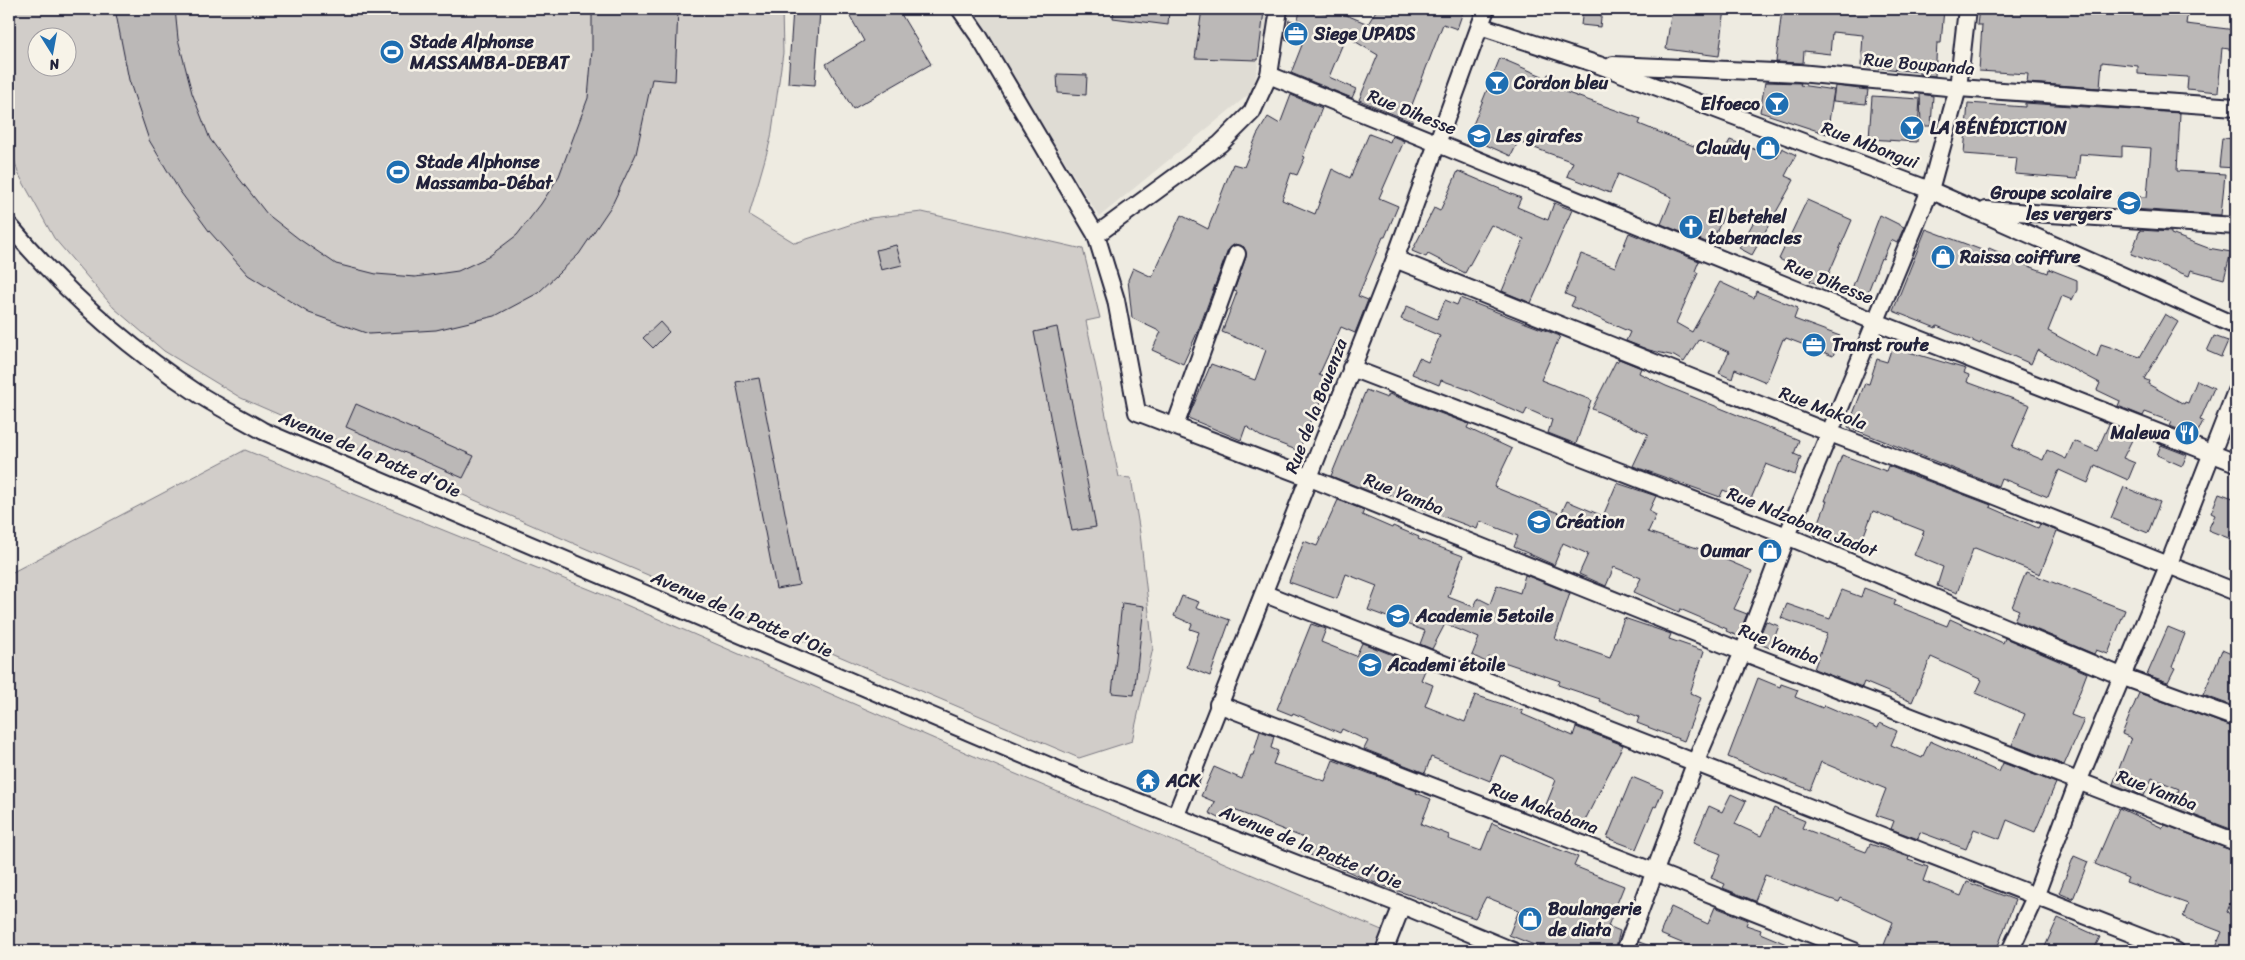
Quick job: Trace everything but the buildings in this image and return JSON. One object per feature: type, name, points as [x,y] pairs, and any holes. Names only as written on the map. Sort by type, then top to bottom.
[{"type":"street","points":[[960,9],[978,35],[1096,235],[1220,144],[1252,112],[1269,75],[1279,9]]},
{"type":"street","name":"Rue de la Bouenza","points":[[1176,815],[1218,704],[1265,594],[1351,368],[1395,259],[1486,9]]},
{"type":"street","points":[[1624,951],[1696,761],[1743,652],[1786,536],[1930,190],[1958,88],[1966,9]]},
{"type":"street","name":"Rue Mbongui","points":[[1480,26],[1599,65],[1930,190],[2236,326]]},
{"type":"street","name":"Rue Boupanda","points":[[1599,65],[1799,73],[1958,88],[2236,107]]},
{"type":"street","name":"Rue Dihesse","points":[[1269,75],[1876,322],[2236,463]]},
{"type":"street","points":[[1973,209],[2236,226]]},
{"type":"street","name":"Avenue de la Patte d'Oie","points":[[9,225],[84,303],[136,349],[201,396],[264,431],[1082,780],[1176,815],[1513,951]]},
{"type":"street","name":"Rue Yamba","points":[[1096,235],[1116,300],[1137,412],[1310,478],[1743,652],[2236,842]]},
{"type":"street","points":[[1175,426],[1237,254]]},
{"type":"street","name":"Rue Makola","points":[[1395,259],[1830,433],[1993,495],[2236,592]]},
{"type":"street","name":"Rue Ndzabana Jadot","points":[[1351,368],[1786,536],[2121,676],[2236,718]]},
{"type":"street","points":[[2010,951],[2035,896],[2078,782],[2168,566],[2236,391]]},
{"type":"street","points":[[1265,594],[1696,761],[2176,951]]},
{"type":"street","name":"Rue Makabana","points":[[1218,704],[1655,872],[1854,951]]},
{"type":"street","points":[[1384,951],[1402,905]]},
{"type":"shaded area","points":[[9,9],[782,9],[783,53],[771,138],[749,215],[795,243],[870,218],[922,212],[1083,249],[1100,318],[1086,321],[1119,477],[1131,478],[1140,533],[1153,648],[1132,741],[1079,758],[582,547],[241,398],[164,351],[114,308],[54,238],[18,173],[9,141]]},
{"type":"shaded area","points":[[972,9],[1269,9],[1253,91],[1099,217]]},
{"type":"shaded area","points":[[245,450],[594,591],[1384,931],[1375,951],[9,951],[9,574]]},
{"type":"place","name":"Siege UPADS","points":[[1296,34]]},
{"type":"place","name":"Stade Alphonse MASSAMBA-DEBAT","points":[[392,52]]},
{"type":"place","name":"Cordon bleu","points":[[1497,83]]},
{"type":"place","name":"Elfoeco","points":[[1777,104]]},
{"type":"place","name":"LA BÉNÉDICTION","points":[[1912,128]]},
{"type":"place","name":"Les girafes","points":[[1479,136]]},
{"type":"place","name":"Claudy","points":[[1768,148]]},
{"type":"place","name":"Stade Alphonse Massamba-Débat","points":[[398,172]]},
{"type":"place","name":"Groupe scolaire les vergers","points":[[2129,203]]},
{"type":"place","name":"El betehel tabernacles","points":[[1691,227]]},
{"type":"place","name":"Raissa coiffure","points":[[1943,257]]},
{"type":"place","name":"Transt route","points":[[1814,345]]},
{"type":"place","name":"Malewa","points":[[2187,433]]},
{"type":"place","name":"Création","points":[[1539,522]]},
{"type":"place","name":"Oumar","points":[[1770,551]]},
{"type":"place","name":"Academie 5etoile","points":[[1398,616]]},
{"type":"place","name":"Academi étoile","points":[[1370,665]]},
{"type":"place","name":"ACK","points":[[1148,781]]},
{"type":"place","name":"Boulangerie de diata","points":[[1530,919]]}]
